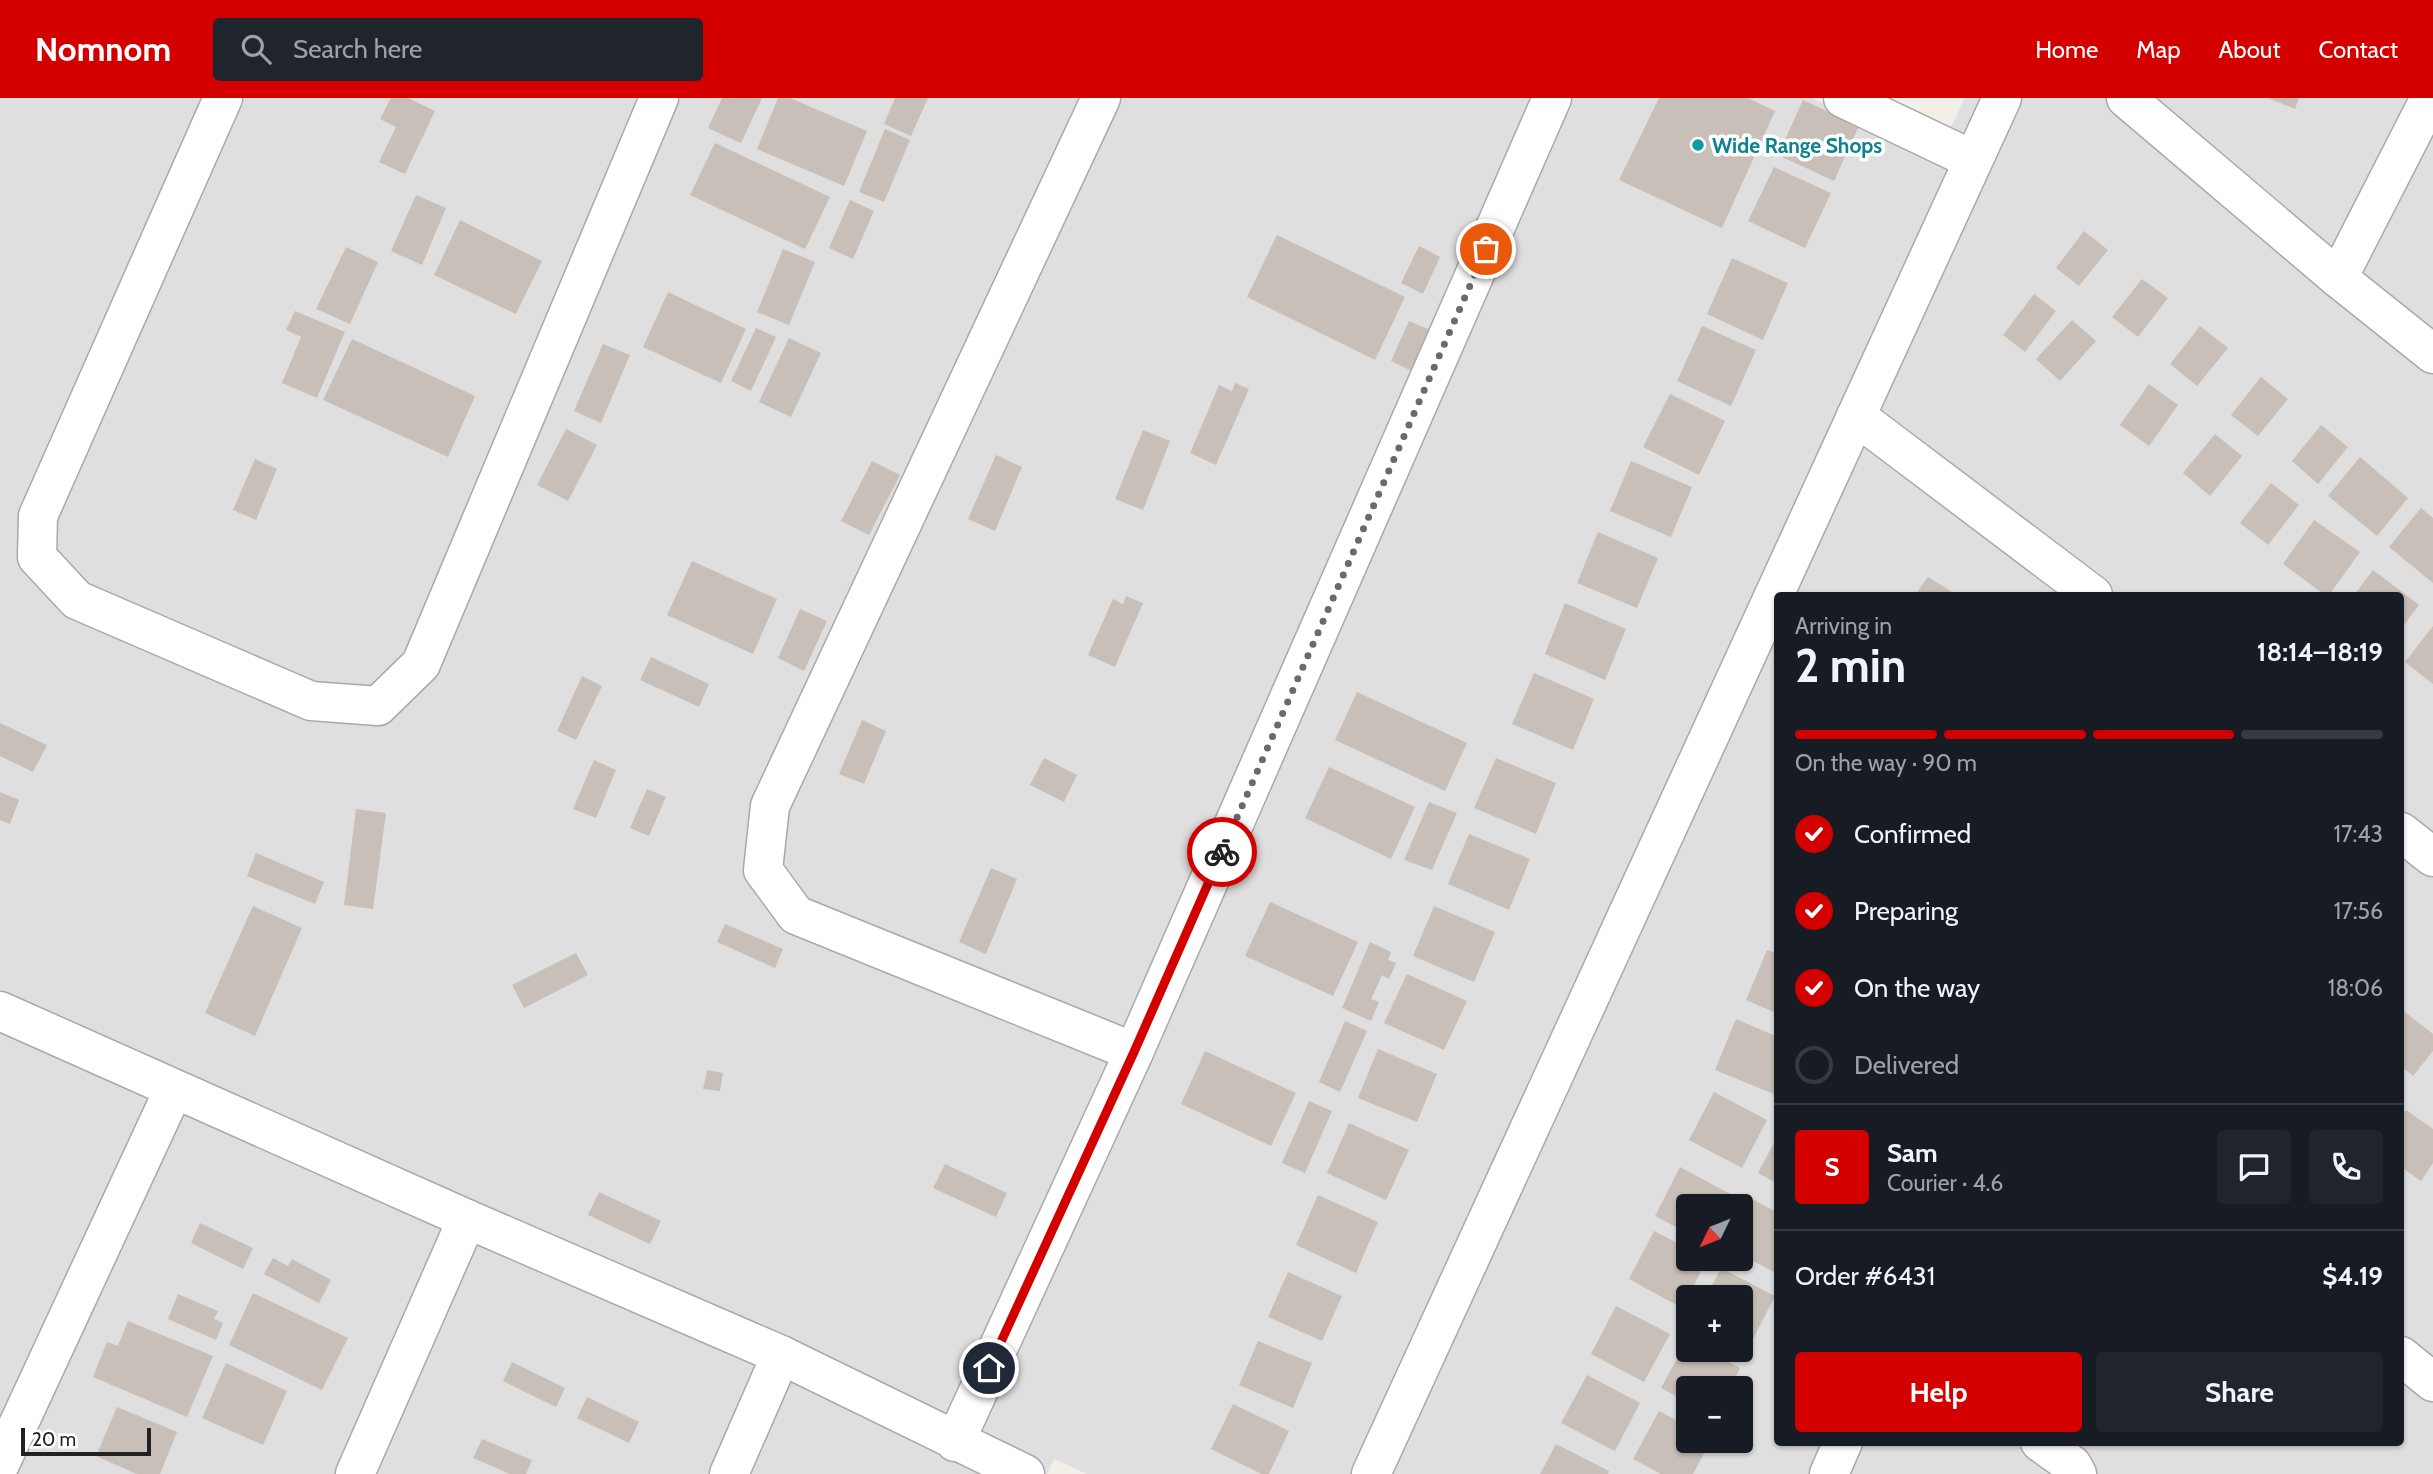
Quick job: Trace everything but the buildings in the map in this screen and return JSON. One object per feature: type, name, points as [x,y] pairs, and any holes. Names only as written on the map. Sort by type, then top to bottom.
[{"type":"street","points":[[223,98],[38,516],[37,557],[77,600],[311,701],[378,706],[421,664],[659,98]]},
{"type":"street","points":[[1101,98],[770,806],[763,870],[796,915],[1134,1052]]},
{"type":"street","points":[[955,1441],[1134,1052],[1552,98]]},
{"type":"street","points":[[1843,98],[1973,160]]},
{"type":"street","points":[[1775,592],[2002,98]]},
{"type":"street","points":[[2126,98],[2338,278],[2433,354]]},
{"type":"street","points":[[2338,278],[2430,98]]},
{"type":"street","points":[[1856,416],[2089,592]]},
{"type":"street","points":[[1371,1474],[1774,595]]},
{"type":"street","points":[[2404,834],[2433,857]]},
{"type":"street","points":[[0,1011],[467,1219],[781,1354],[1025,1474]]},
{"type":"street","points":[[0,1464],[174,1088]]},
{"type":"street","points":[[355,1474],[467,1219]]},
{"type":"street","points":[[729,1474],[781,1354]]},
{"type":"street","points":[[2404,1358],[2433,1382]]},
{"type":"street","points":[[1829,1474],[1841,1446]]},
{"type":"street","points":[[2046,1446],[2073,1465],[2077,1474]]},
{"type":"shaded area","points":[[0,98],[1812,98],[1938,154],[1965,98],[2433,98],[2433,1474],[1087,1474],[1054,1459],[1047,1474],[0,1474]]},
{"type":"way so far","points":[[1222,852],[1486,249]]},
{"type":"place","name":"Wide Range Shops","points":[[1698,145]]},
{"type":"route","points":[[989,1368],[1134,1052],[1222,852]]}]
